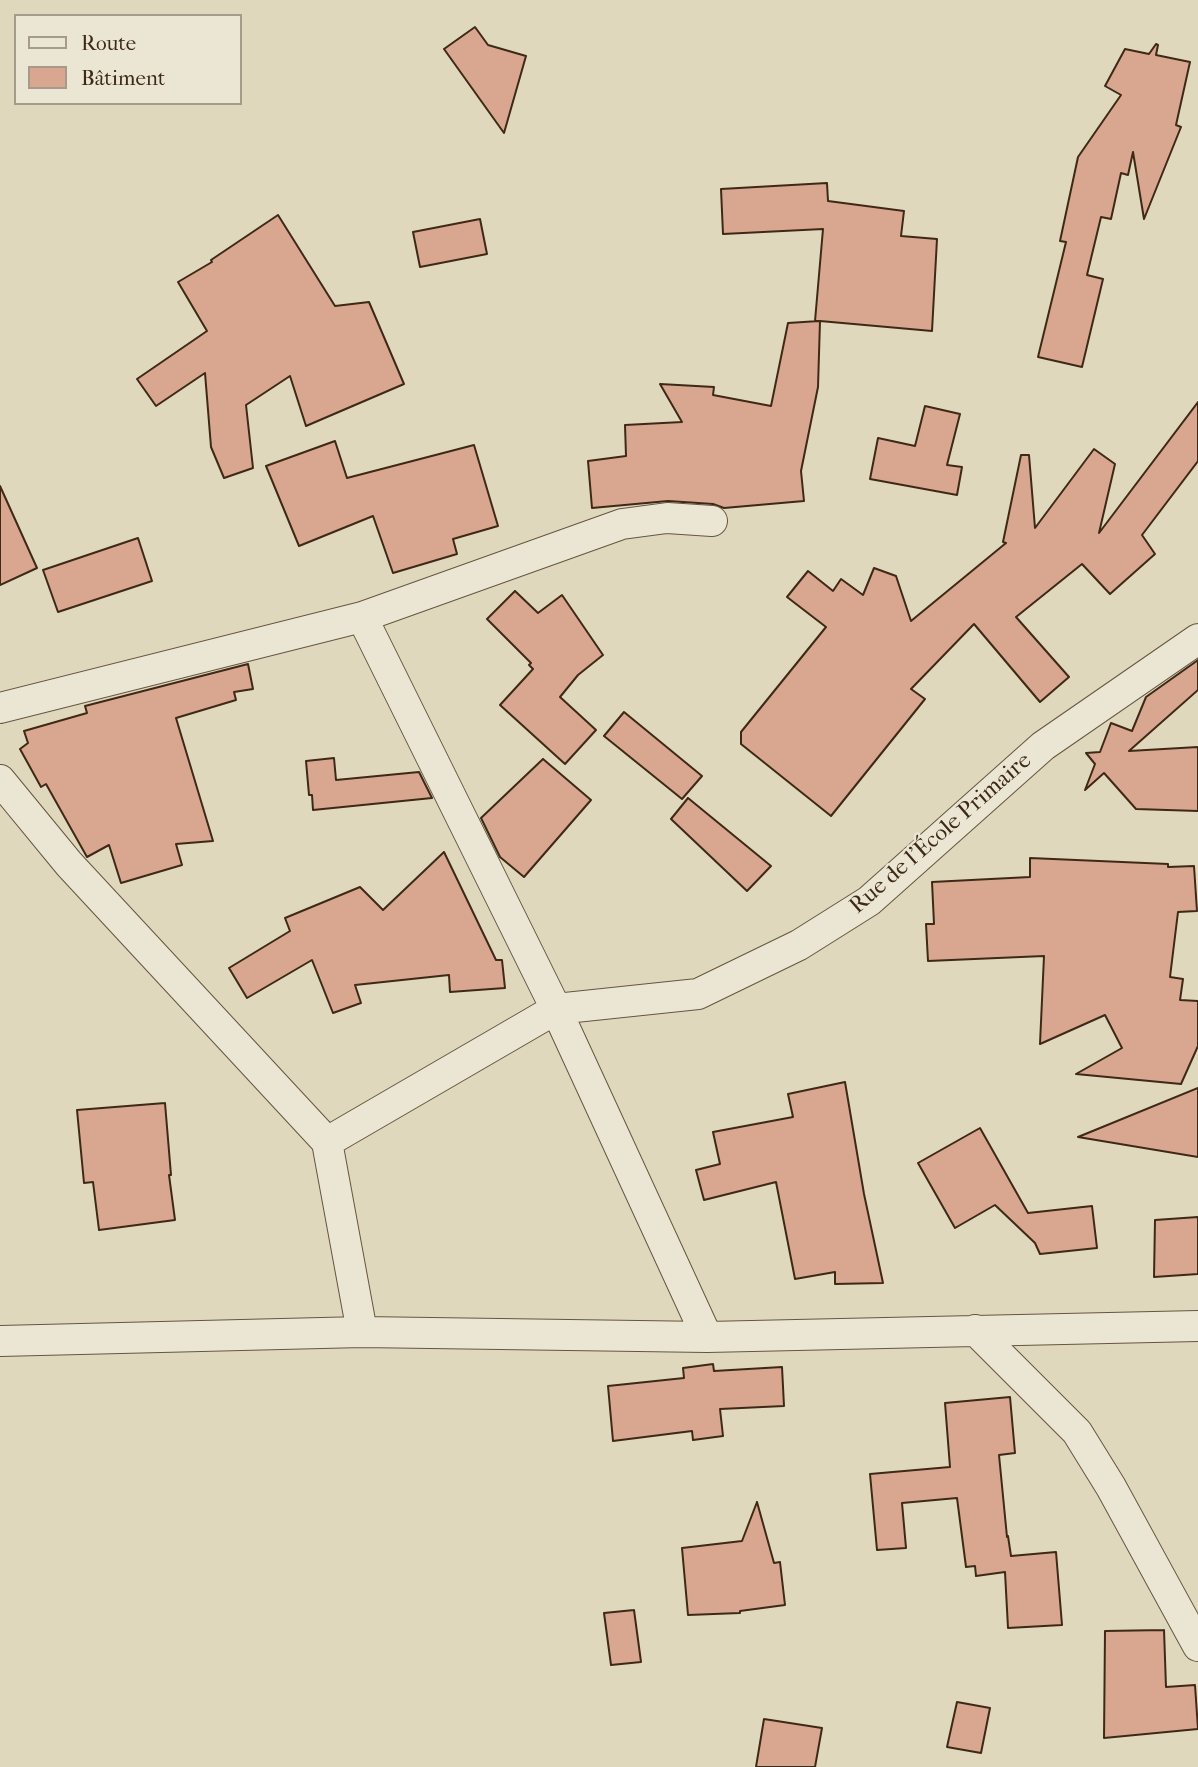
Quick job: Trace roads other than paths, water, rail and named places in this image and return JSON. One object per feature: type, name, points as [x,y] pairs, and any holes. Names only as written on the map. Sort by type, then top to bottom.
[{"type":"street","points":[[0,708],[362,617],[622,524],[667,518],[712,521]]},
{"type":"street","points":[[362,617],[556,1009],[707,1337]]},
{"type":"street","name":"Rue de l'École Primaire","points":[[327,1142],[556,1009],[698,994],[799,944],[869,901],[1043,746],[1198,639]]},
{"type":"street","points":[[0,780],[69,864],[327,1142],[362,1332]]},
{"type":"street","points":[[0,1341],[362,1332],[707,1337],[1198,1326]]},
{"type":"street","points":[[975,1330],[1077,1432],[1111,1487],[1198,1646]]}]
